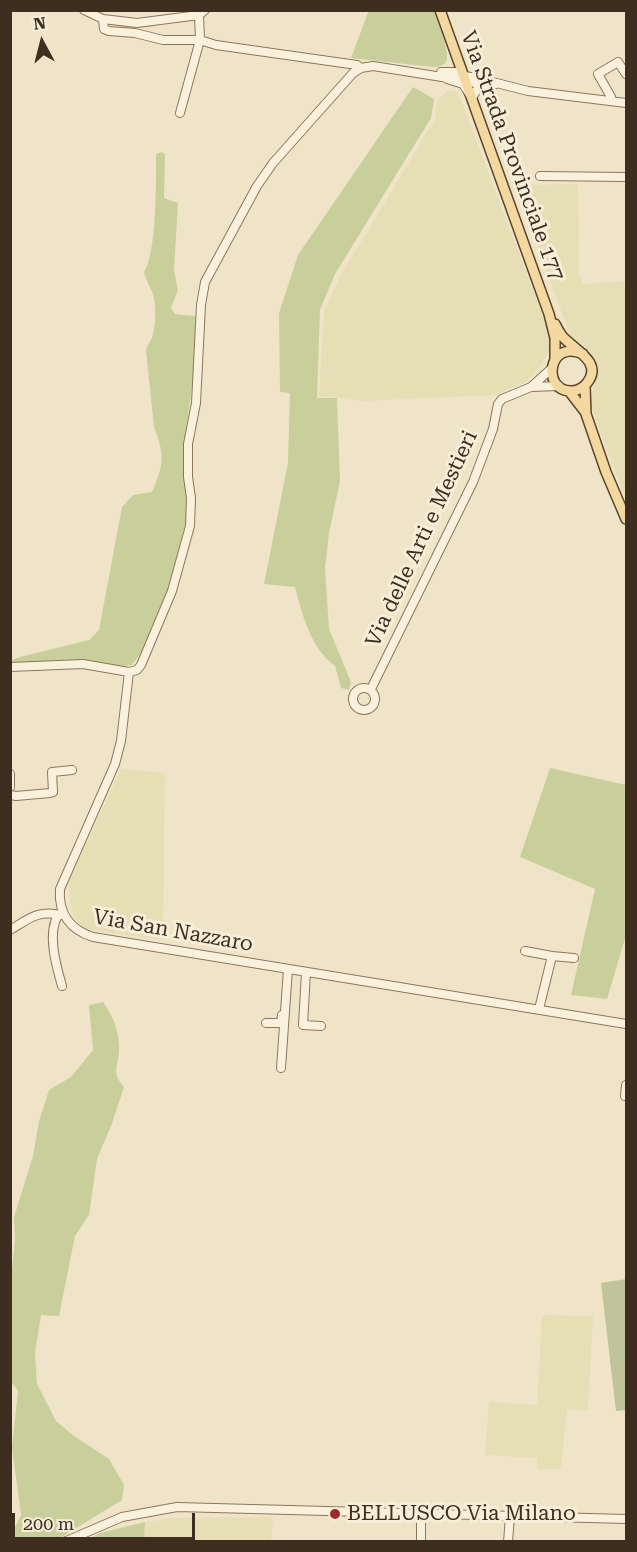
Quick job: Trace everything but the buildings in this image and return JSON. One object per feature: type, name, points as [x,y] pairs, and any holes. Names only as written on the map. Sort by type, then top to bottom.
[{"type":"main road","name":"Via Strada Provinciale 177","points":[[440,10],[549,314],[555,338],[552,378],[559,386]]},
{"type":"main road","name":"Via Strada Provinciale 177","points":[[549,314],[563,336],[583,354]]},
{"type":"main road","points":[[553,364],[565,352],[572,350],[583,354],[590,361],[592,369],[590,379],[585,386],[569,391]]},
{"type":"main road","points":[[559,386],[569,391],[586,414]]},
{"type":"main road","points":[[585,386],[586,414],[606,472],[627,519]]},
{"type":"street","points":[[84,10],[103,19],[137,23],[202,13],[200,40],[180,113]]},
{"type":"street","points":[[103,19],[104,29],[109,31],[135,33],[163,40],[200,40],[216,45],[357,65],[361,68]]},
{"type":"street","points":[[442,74],[452,65],[455,52]]},
{"type":"street","points":[[455,52],[478,82]]},
{"type":"street","points":[[611,102],[611,97],[598,74],[618,62],[627,74]]},
{"type":"street","points":[[10,667],[83,664],[129,672],[141,665],[172,591],[187,540],[191,512],[188,444],[198,382],[202,296],[210,270],[257,186],[273,163],[353,73],[361,68],[373,66],[464,76],[478,82],[501,83],[528,91],[627,103]]},
{"type":"street","points":[[442,74],[463,84],[472,98]]},
{"type":"street","points":[[179,95],[190,77]]},
{"type":"street","points":[[472,98],[478,82]]},
{"type":"street","points":[[540,176],[627,177]]},
{"type":"street","name":"Via delle Arti e Mestieri","points":[[531,387],[553,364]]},
{"type":"street","name":"Via delle Arti e Mestieri","points":[[371,689],[473,482],[493,429],[498,404],[502,399],[531,387],[559,386]]},
{"type":"street","name":"Via San Nazzaro","points":[[129,672],[121,741],[115,764],[60,889],[62,916],[76,930],[93,937],[627,1024]]},
{"type":"street","points":[[10,795],[53,792],[52,772],[72,770]]},
{"type":"street","points":[[10,774],[10,787]]},
{"type":"street","points":[[10,930],[45,912],[62,916]]},
{"type":"street","points":[[62,916],[54,923],[56,960],[62,986]]},
{"type":"street","points":[[525,951],[574,958]]},
{"type":"street","points":[[539,1009],[552,956]]},
{"type":"street","points":[[266,1023],[281,1023],[287,969]]},
{"type":"street","points":[[281,1068],[287,969]]},
{"type":"street","points":[[306,972],[303,1025],[321,1026]]},
{"type":"street","points":[[625,1096],[627,1085]]},
{"type":"street","points":[[64,1542],[121,1517],[168,1508],[627,1519]]},
{"type":"street","points":[[421,1514],[421,1542]]},
{"type":"street","points":[[508,1542],[510,1516]]},
{"type":"shaded area","points":[[447,91],[457,91],[464,108],[550,335],[551,349],[527,381],[495,395],[361,401],[319,396],[324,311],[341,275],[435,119],[438,100]]},
{"type":"shaded area","points":[[578,184],[579,275],[583,284],[626,281],[626,498],[590,403],[598,369],[585,346],[570,335],[515,185]]},
{"type":"shaded area","points":[[121,769],[165,773],[163,940],[84,929],[76,920],[71,907],[68,883]]},
{"type":"shaded area","points":[[542,1315],[593,1316],[588,1411],[567,1409],[561,1469],[537,1469],[537,1458],[485,1455],[489,1402],[537,1405]]},
{"type":"shaded area","points":[[273,1517],[271,1541],[144,1541],[145,1522],[174,1518]]},
{"type":"green space","points":[[369,10],[434,11],[447,51],[446,62],[433,67],[351,58]]},
{"type":"green space","points":[[413,87],[434,99],[431,118],[335,274],[320,310],[317,398],[337,398],[340,481],[329,533],[325,568],[329,629],[351,682],[349,690],[341,688],[335,666],[314,641],[304,619],[295,587],[264,584],[288,463],[290,393],[280,392],[279,313],[298,255]]},
{"type":"green space","points":[[162,152],[165,154],[164,198],[178,203],[174,270],[178,290],[171,308],[175,314],[195,316],[195,366],[183,450],[188,497],[185,525],[169,589],[143,650],[132,665],[11,665],[10,661],[20,657],[89,640],[99,630],[122,507],[133,495],[152,492],[159,474],[162,460],[154,427],[146,351],[154,330],[155,309],[153,294],[144,272],[154,233],[156,154]]},
{"type":"green space","points":[[550,768],[626,785],[626,935],[607,999],[571,995],[595,889],[520,857]]},
{"type":"green space","points":[[103,1002],[117,1031],[119,1051],[116,1074],[124,1087],[97,1159],[89,1215],[75,1236],[59,1316],[41,1315],[35,1353],[37,1384],[56,1421],[109,1459],[124,1485],[122,1500],[55,1541],[11,1541],[11,1535],[21,1515],[12,1448],[18,1390],[10,1381],[10,1289],[15,1239],[14,1217],[33,1156],[39,1121],[49,1090],[71,1077],[93,1050],[89,1005]]},
{"type":"green space","points":[[626,1279],[626,1410],[616,1411],[601,1283]]},
{"type":"green space","points":[[145,1522],[144,1541],[86,1541],[100,1533]]},
{"type":"place","name":"BELLUSCO Via Milano","points":[[335,1514]]}]
